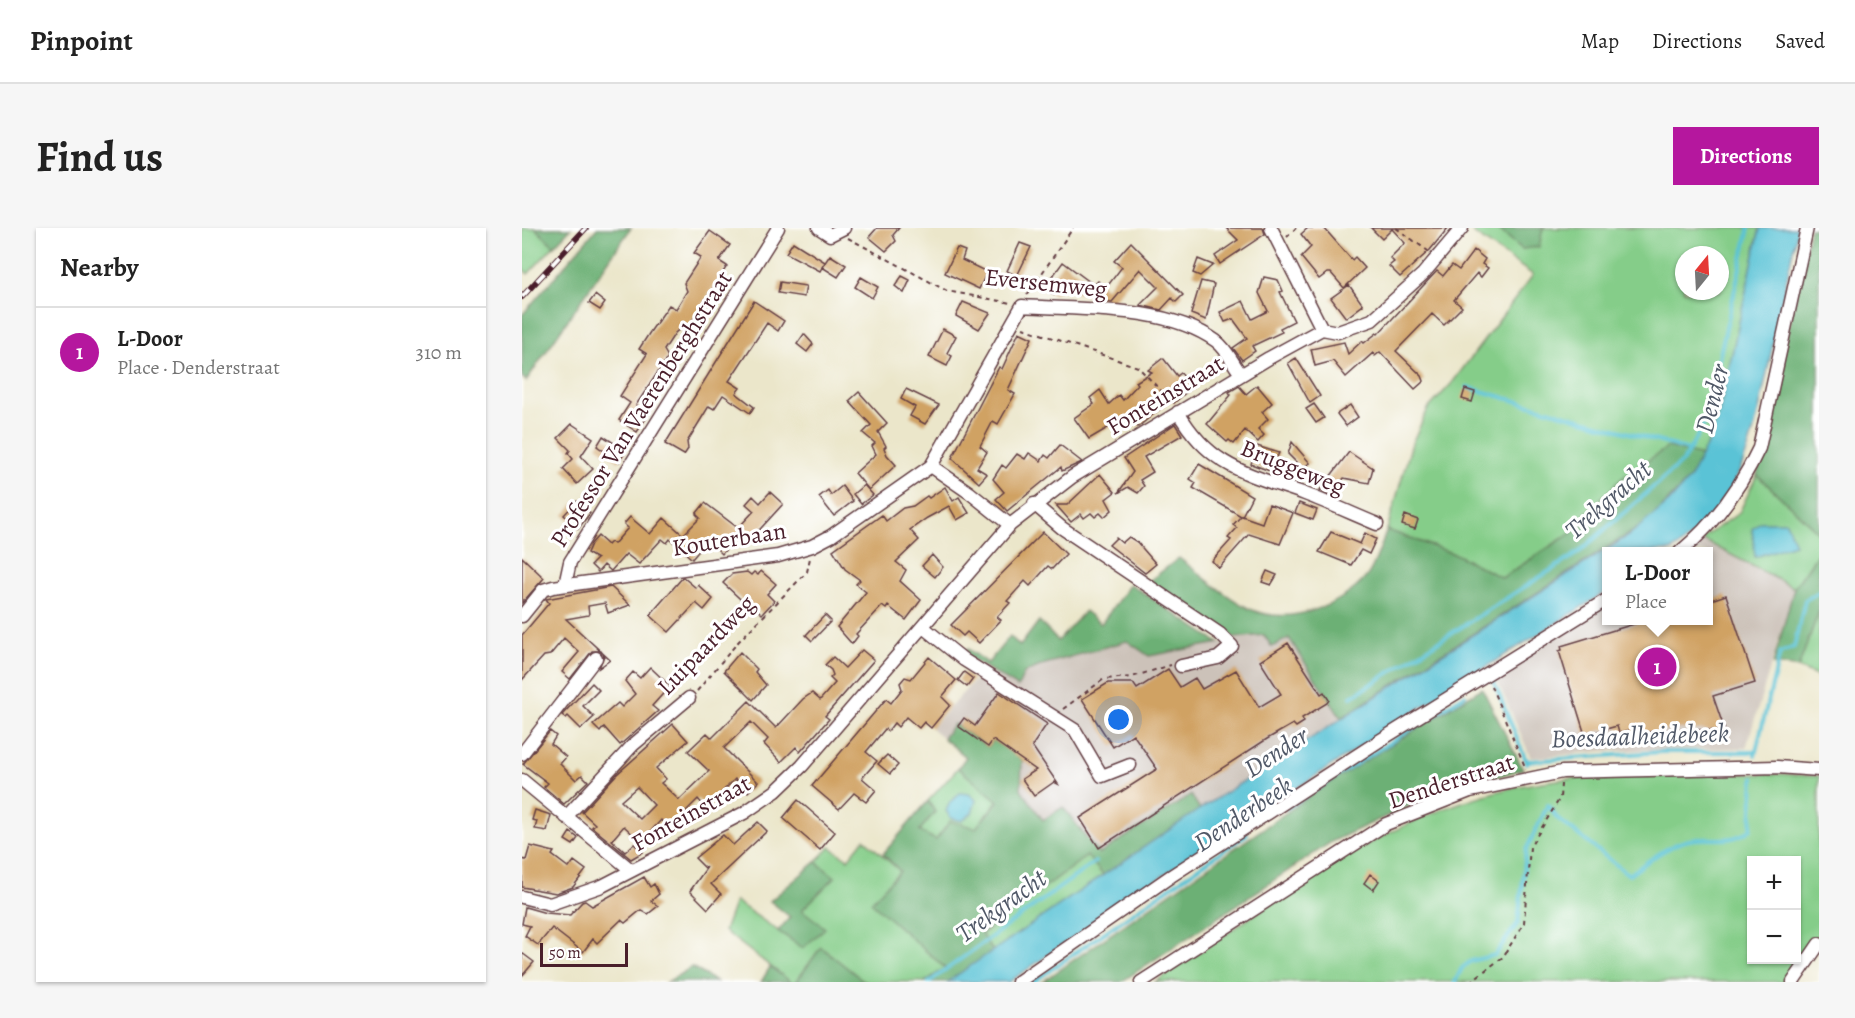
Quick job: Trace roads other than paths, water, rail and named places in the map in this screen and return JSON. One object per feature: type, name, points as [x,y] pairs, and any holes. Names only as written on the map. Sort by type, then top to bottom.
[{"type":"street","name":"Professor Van Vaerenberghstraat","points":[[565,585],[570,562],[778,228]]},
{"type":"street","points":[[819,228],[830,235],[842,230]]},
{"type":"street","points":[[1271,228],[1321,327]]},
{"type":"street","name":"Fonteinstraat","points":[[522,897],[550,904],[602,886],[744,813],[776,791],[802,766],[1010,525],[1034,504],[1072,477],[1321,327],[1338,332],[1372,320],[1385,311],[1436,259],[1461,228]]},
{"type":"street","points":[[1685,547],[1721,513],[1747,475],[1759,448],[1807,228]]},
{"type":"street","name":"Kouterbaan","points":[[522,616],[543,590],[778,556],[812,546],[831,536],[931,466],[1022,306]]},
{"type":"street","name":"Eversemweg","points":[[1022,306],[1129,311],[1168,321],[1217,342],[1241,374]]},
{"type":"street","name":"Bruggeweg","points":[[1179,412],[1196,441],[1234,470],[1319,500],[1377,524]]},
{"type":"street","points":[[931,466],[1010,525]]},
{"type":"street","points":[[1034,504],[1062,528],[1220,634],[1232,646],[1218,658],[1181,666]]},
{"type":"street","points":[[1018,982],[1171,876],[1485,674],[1602,602]]},
{"type":"street","points":[[923,627],[964,660],[1075,730],[1102,776],[1130,765]]},
{"type":"street","points":[[522,754],[596,658]]},
{"type":"street","name":"Luipaardweg","points":[[566,817],[633,745],[689,698]]},
{"type":"street","name":"Denderstraat","points":[[1141,982],[1386,824],[1470,791],[1562,772],[1776,767],[1819,770]]},
{"type":"street","points":[[522,780],[631,870]]},
{"type":"street","points":[[1793,982],[1819,944]]},
{"type":"water","points":[[1760,228],[1798,228],[1760,407],[1743,462],[1731,487],[1716,511],[1696,532],[1676,547],[1611,547],[1628,536],[1669,502],[1689,479],[1709,441],[1718,417]]},
{"type":"water","points":[[1760,522],[1786,522],[1795,544],[1755,557],[1752,529]]},
{"type":"water","points":[[1602,553],[1602,594],[1409,715],[1165,874],[1009,982],[947,982],[1200,809]]},
{"type":"water","points":[[960,793],[969,794],[976,800],[972,813],[962,821],[951,818],[946,811],[950,802]]},
{"type":"waterway","name":"Trekgracht","points":[[1351,697],[1578,553],[1683,461],[1704,424],[1749,228]]},
{"type":"waterway","points":[[1467,387],[1689,450]]},
{"type":"waterway","name":"Denderbeek","points":[[1755,755],[1780,653],[1794,647],[1805,600],[1819,592]]},
{"type":"waterway","name":"Denderbeek","points":[[1492,677],[1527,763]]},
{"type":"waterway","name":"Denderbeek","points":[[1286,808],[1465,695]]},
{"type":"waterway","name":"Boesdaalheidebeek","points":[[1526,759],[1530,761],[1661,752],[1756,752]]},
{"type":"waterway","name":"Denderbeek","points":[[1455,982],[1462,968],[1471,961],[1495,955],[1518,923],[1526,850],[1548,805],[1557,818],[1629,875],[1670,847],[1685,841],[1727,839],[1751,829],[1754,778]]},
{"type":"waterway","name":"Denderbeek","points":[[1033,982],[1247,834]]},
{"type":"waterway","name":"Trekgracht","points":[[929,982],[1095,862]]},
{"type":"railway","points":[[522,297],[586,228]]},
{"type":"place","name":"L-Door","points":[[1657,667]]},
{"type":"water label","name":"Dender","points":[[1712,399]]},
{"type":"water label","name":"Dender","points":[[1276,752]]}]
